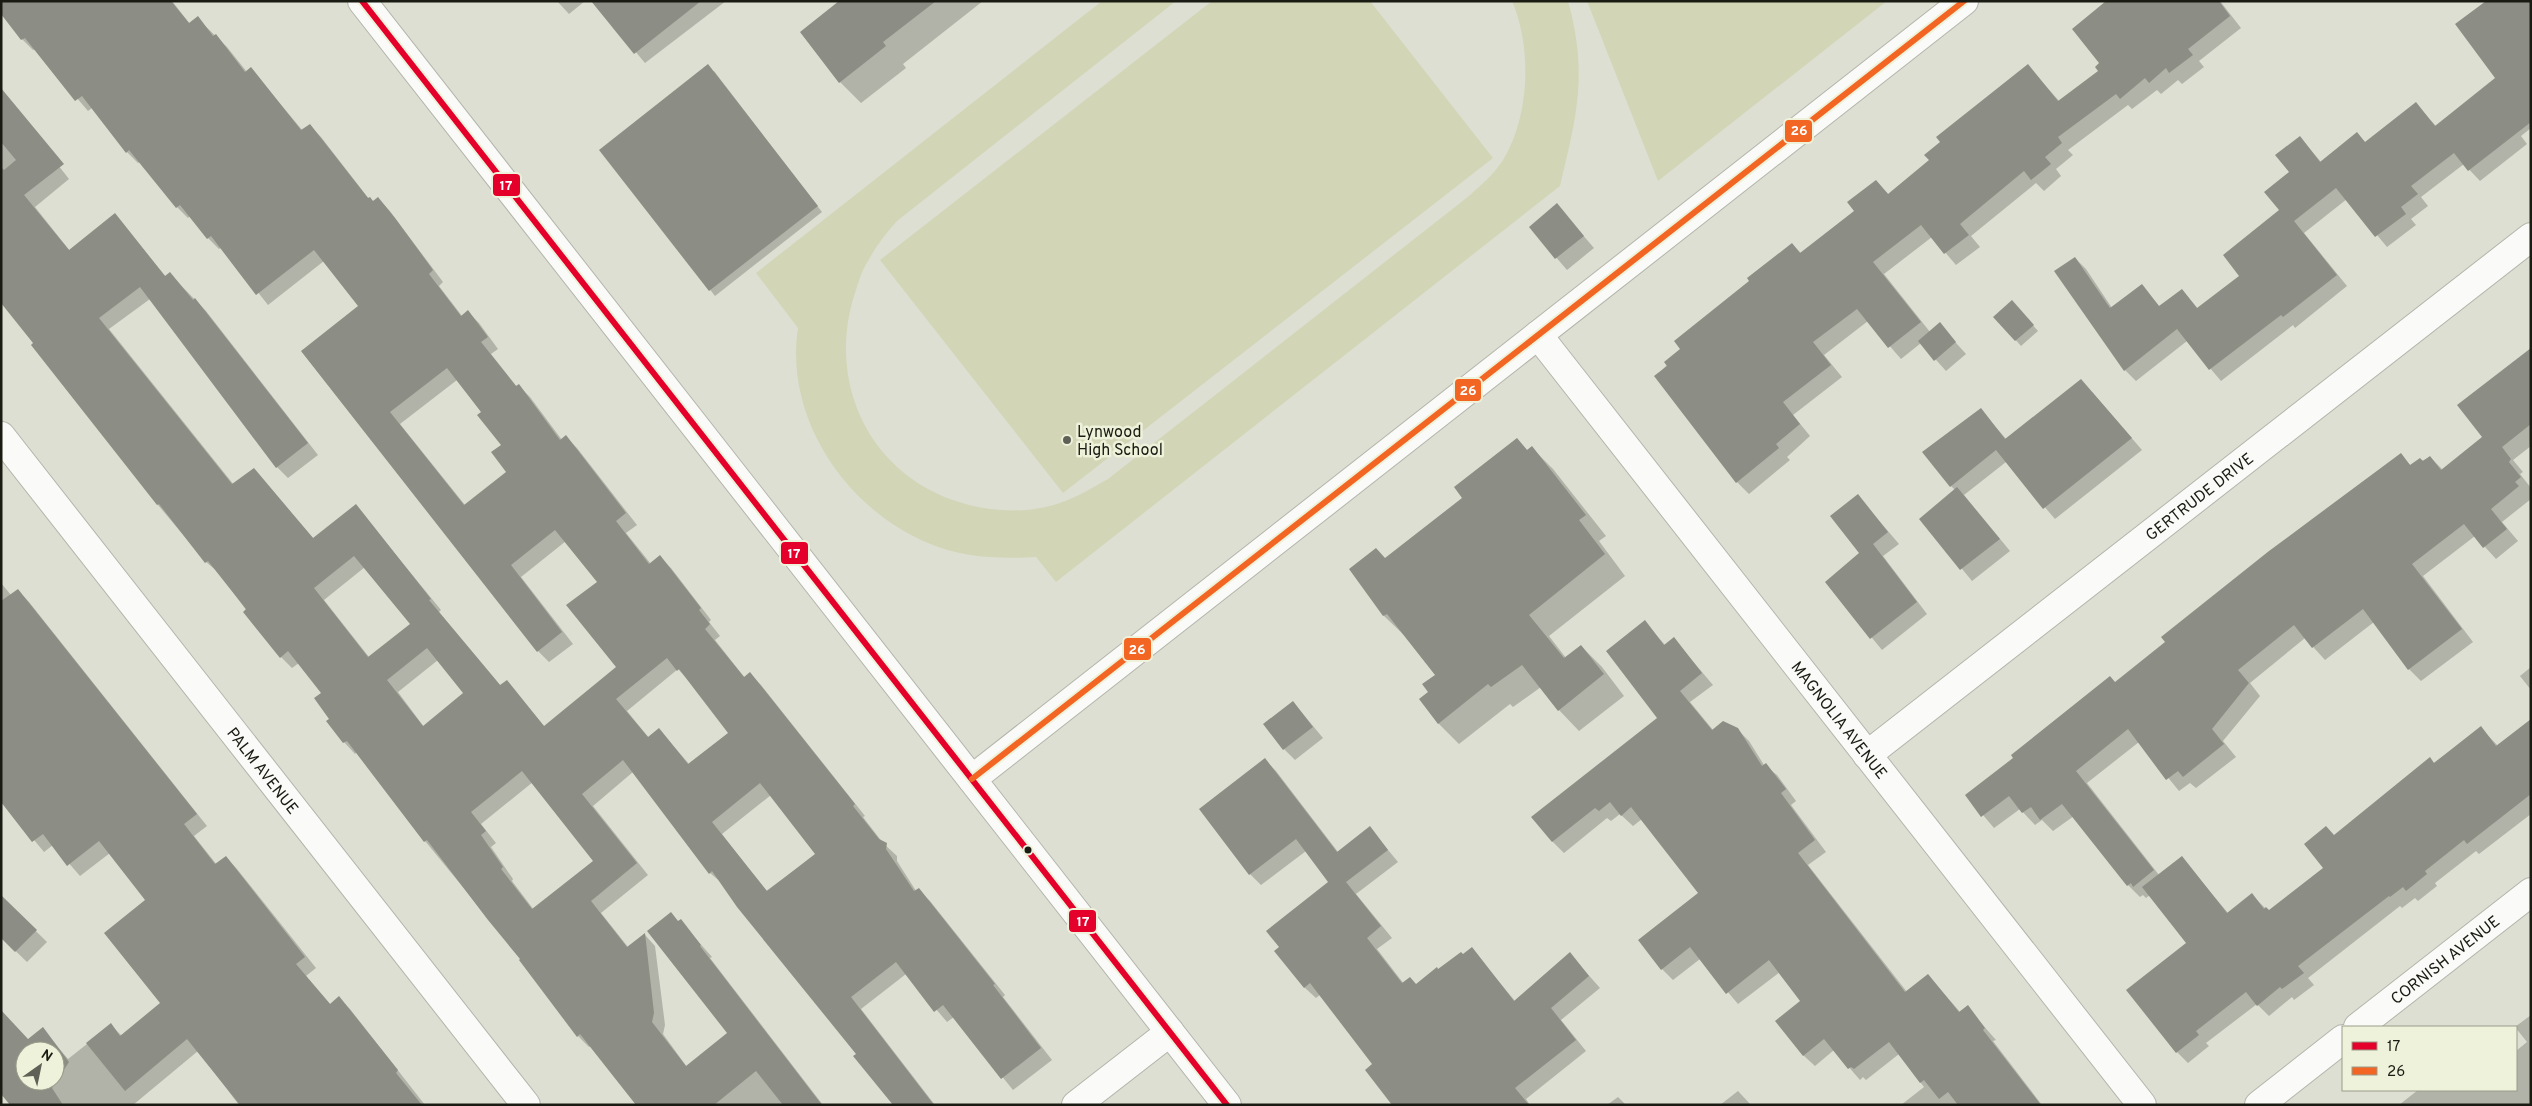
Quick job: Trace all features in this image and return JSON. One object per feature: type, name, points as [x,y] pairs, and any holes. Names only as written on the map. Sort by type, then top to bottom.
[{"type":"street","points":[[362,1],[1227,1105]]},
{"type":"street","points":[[972,779],[1964,1]]},
{"type":"street","name":"GERTRUDE DRIVE","points":[[1868,755],[2531,237]]},
{"type":"street","name":"MAGNOLIA AVENUE","points":[[1538,335],[2142,1105]]},
{"type":"street","name":"PALM AVENUE","points":[[1,436],[526,1105]]},
{"type":"street","name":"CORNISH AVENUE","points":[[2359,1026],[2531,892]]},
{"type":"street","points":[[1076,1105],[1170,1032]]},
{"type":"street","points":[[2259,1105],[2342,1040]]},
{"type":"green space","points":[[1102,1],[1176,1],[897,221],[874,250],[854,296],[847,329],[846,361],[852,392],[863,422],[880,448],[901,470],[928,489],[959,502],[996,510],[1036,509],[1048,507],[1072,498],[1108,479],[1469,196],[1491,175],[1503,160],[1519,123],[1525,81],[1525,60],[1523,39],[1512,1],[1568,1],[1578,50],[1578,94],[1560,186],[1056,582],[1036,557],[1008,558],[968,555],[928,543],[898,528],[871,508],[847,484],[827,456],[811,427],[801,395],[796,362],[798,328],[756,273]]},
{"type":"green space","points":[[1212,1],[1370,1],[1493,158],[1063,493],[880,260]]},
{"type":"green space","points":[[1587,1],[1887,1],[1658,181]]},
{"type":"building","points":[[1,1],[171,1],[189,23],[198,16],[213,36],[216,34],[245,72],[251,67],[301,130],[310,124],[368,198],[370,197],[373,201],[378,197],[395,218],[433,270],[429,274],[461,316],[468,310],[488,337],[481,342],[516,386],[519,384],[560,440],[566,435],[626,513],[616,521],[649,564],[660,555],[701,608],[699,610],[710,624],[705,629],[744,677],[750,672],[855,804],[853,806],[879,839],[887,843],[886,849],[914,891],[919,888],[995,984],[993,985],[1041,1048],[1001,1079],[943,1005],[934,1012],[896,962],[851,997],[934,1105],[893,1105],[853,1056],[856,1054],[737,907],[712,871],[709,874],[623,760],[582,794],[637,863],[591,901],[627,947],[645,933],[654,1013],[652,1022],[686,1066],[727,1033],[647,931],[671,912],[678,921],[681,919],[822,1105],[783,1105],[756,1071],[714,1105],[636,1105],[580,1034],[577,1037],[520,959],[427,840],[424,842],[347,741],[343,743],[326,721],[329,719],[314,698],[321,693],[288,651],[280,658],[243,612],[246,609],[208,561],[205,563],[159,504],[157,505],[31,345],[33,343],[1,303],[1,167],[4,170],[16,160],[1,142],[1,88],[64,164],[24,195],[69,250],[115,213],[165,276],[170,272],[193,300],[195,298],[308,443],[276,468],[140,287],[99,318],[232,484],[254,468],[313,538],[356,504],[431,599],[429,600],[500,685],[507,680],[544,726],[616,667],[566,605],[597,582],[555,530],[511,565],[562,632],[537,652],[301,351],[358,306],[314,250],[256,295],[211,236],[207,239],[180,205],[176,208],[129,150],[126,153],[82,96],[75,101],[25,38],[21,40],[1,14]],"holes":[[[447,368],[481,412],[477,415],[501,445],[491,452],[506,472],[464,505],[390,412]],[[354,556],[410,624],[368,657],[314,588]],[[427,648],[463,693],[423,726],[387,680]],[[667,658],[677,671],[679,669],[728,733],[688,764],[659,728],[648,737],[616,699]],[[522,771],[593,861],[532,909],[501,869],[503,867],[481,835],[486,831],[471,812]],[[760,783],[815,854],[767,891],[712,822]]]},
{"type":"building","points":[[591,1],[701,1],[634,54]]},
{"type":"building","points":[[839,1],[936,1],[883,42],[886,46],[839,83],[800,32]]},
{"type":"building","points":[[2106,1],[2219,1],[2230,16],[2188,49],[2193,55],[2169,73],[2166,68],[2149,83],[2145,78],[2120,99],[2116,94],[2058,137],[2062,143],[2045,157],[2051,164],[2031,180],[2024,171],[1960,224],[1969,235],[1944,254],[1921,225],[1873,262],[1921,322],[1888,348],[1857,309],[1813,342],[1831,365],[1783,402],[1800,424],[1776,444],[1779,448],[1736,483],[1654,376],[1667,366],[1664,362],[1680,349],[1674,341],[1749,281],[1747,278],[1792,243],[1800,253],[1854,211],[1847,202],[1876,180],[1888,194],[1929,160],[1924,155],[1940,142],[1936,137],[2028,64],[2058,101],[2098,71],[2095,67],[2099,63],[2072,29]]},
{"type":"building","points":[[2486,1],[2531,1],[2531,122],[2468,171],[2454,153],[2411,186],[2418,194],[2401,207],[2406,214],[2375,237],[2336,188],[2294,221],[2337,275],[2283,317],[2281,315],[2209,370],[2177,329],[2124,371],[2054,271],[2075,257],[2110,308],[2142,284],[2159,306],[2182,289],[2197,308],[2239,276],[2223,255],[2279,210],[2264,192],[2289,172],[2275,155],[2300,136],[2320,162],[2357,132],[2365,142],[2416,102],[2435,126],[2495,78],[2455,24]]},
{"type":"building","points":[[708,64],[818,206],[709,291],[599,150]]},
{"type":"building","points":[[1557,203],[1584,236],[1555,259],[1529,227]]},
{"type":"building","points":[[2012,300],[2034,325],[2015,341],[1993,317]]},
{"type":"building","points":[[1940,322],[1956,342],[1934,361],[1918,341]]},
{"type":"building","points":[[2531,348],[2531,424],[2502,447],[2511,459],[2509,462],[2521,477],[2515,482],[2519,486],[2491,509],[2507,529],[2483,548],[2464,524],[2412,564],[2462,629],[2408,670],[2363,609],[2312,648],[2294,625],[2238,670],[2249,683],[2212,729],[2224,744],[2183,777],[2178,771],[2166,780],[2128,729],[2076,771],[2154,870],[2133,887],[2131,883],[2127,886],[2062,804],[2040,820],[2031,807],[2022,813],[2009,796],[1981,817],[1965,795],[2013,758],[2011,755],[2110,676],[2115,682],[2165,642],[2161,637],[2269,551],[2401,453],[2410,465],[2420,458],[2423,461],[2430,456],[2441,470],[2482,437],[2457,405]]},
{"type":"building","points":[[2081,379],[2132,438],[2043,509],[1996,450],[1950,487],[1922,452],[1981,408],[2005,439]]},
{"type":"building","points":[[1517,438],[1527,450],[1532,446],[1586,515],[1579,520],[1605,554],[1529,615],[1564,658],[1581,645],[1604,674],[1558,711],[1522,665],[1491,687],[1488,684],[1438,724],[1419,699],[1428,692],[1422,684],[1435,675],[1387,614],[1383,616],[1349,569],[1376,548],[1385,558],[1462,498],[1454,487]]},
{"type":"building","points":[[1957,487],[2000,539],[1960,570],[1919,519]]},
{"type":"building","points":[[1858,494],[1888,532],[1873,544],[1917,602],[1870,639],[1825,582],[1859,553],[1830,516]]},
{"type":"building","points":[[18,589],[197,814],[184,824],[215,864],[226,856],[305,957],[296,964],[330,1004],[339,996],[398,1070],[396,1073],[422,1105],[240,1105],[187,1039],[125,1091],[86,1043],[111,1023],[120,1036],[160,1003],[104,933],[145,900],[99,841],[67,866],[43,834],[32,842],[1,802],[1,601]]},
{"type":"building","points":[[1645,620],[1664,645],[1674,637],[1702,673],[1680,691],[1712,730],[1723,721],[1738,728],[1762,766],[1766,763],[1786,789],[1781,793],[1815,840],[1798,853],[1905,992],[1928,974],[1959,1012],[1968,1005],[1985,1028],[1983,1030],[2041,1105],[1958,1105],[1948,1092],[1939,1099],[1924,1080],[1920,1083],[1889,1042],[1854,1069],[1851,1067],[1848,1069],[1824,1039],[1803,1056],[1775,1021],[1800,1001],[1769,960],[1726,994],[1690,947],[1661,970],[1638,940],[1698,893],[1631,807],[1621,816],[1610,802],[1599,811],[1595,808],[1552,842],[1531,817],[1657,718],[1606,651]]},
{"type":"building","points":[[1293,701],[1313,727],[1283,750],[1263,724]]},
{"type":"building","points":[[2531,719],[2531,794],[2467,844],[2464,840],[2425,871],[2427,874],[2406,891],[2403,887],[2389,896],[2298,966],[2304,973],[2282,989],[2280,987],[2257,1006],[2246,992],[2196,1031],[2199,1035],[2176,1053],[2126,990],[2186,943],[2142,887],[2182,856],[2227,913],[2252,893],[2264,909],[2266,907],[2269,910],[2323,868],[2304,844],[2326,826],[2334,835],[2430,757],[2434,763],[2481,726],[2496,746]]},
{"type":"building","points":[[1265,758],[1337,852],[1370,826],[1388,850],[1346,882],[1381,926],[1367,938],[1402,983],[1410,977],[1416,984],[1437,967],[1438,969],[1461,952],[1463,954],[1472,947],[1514,1001],[1570,952],[1589,976],[1551,1008],[1576,1040],[1515,1088],[1529,1105],[1392,1105],[1365,1070],[1372,1064],[1310,983],[1304,988],[1274,951],[1279,947],[1266,931],[1328,882],[1296,839],[1249,875],[1199,809]]},
{"type":"building","points":[[1,895],[37,930],[15,952],[1,938]]},
{"type":"building","points":[[1,1010],[28,1039],[43,1027],[53,1041],[15,1041],[15,1091],[54,1091],[63,1105],[10,1105],[1,1094]]},
{"type":"building","points":[[65,1057],[69,1062],[65,1068]]},
{"type":"transit line","name":"17","points":[[362,1],[1227,1105]]},
{"type":"transit line","name":"26","points":[[972,779],[1964,1]]},
{"type":"place","name":"Lynwood High School","points":[[1067,440]]}]
